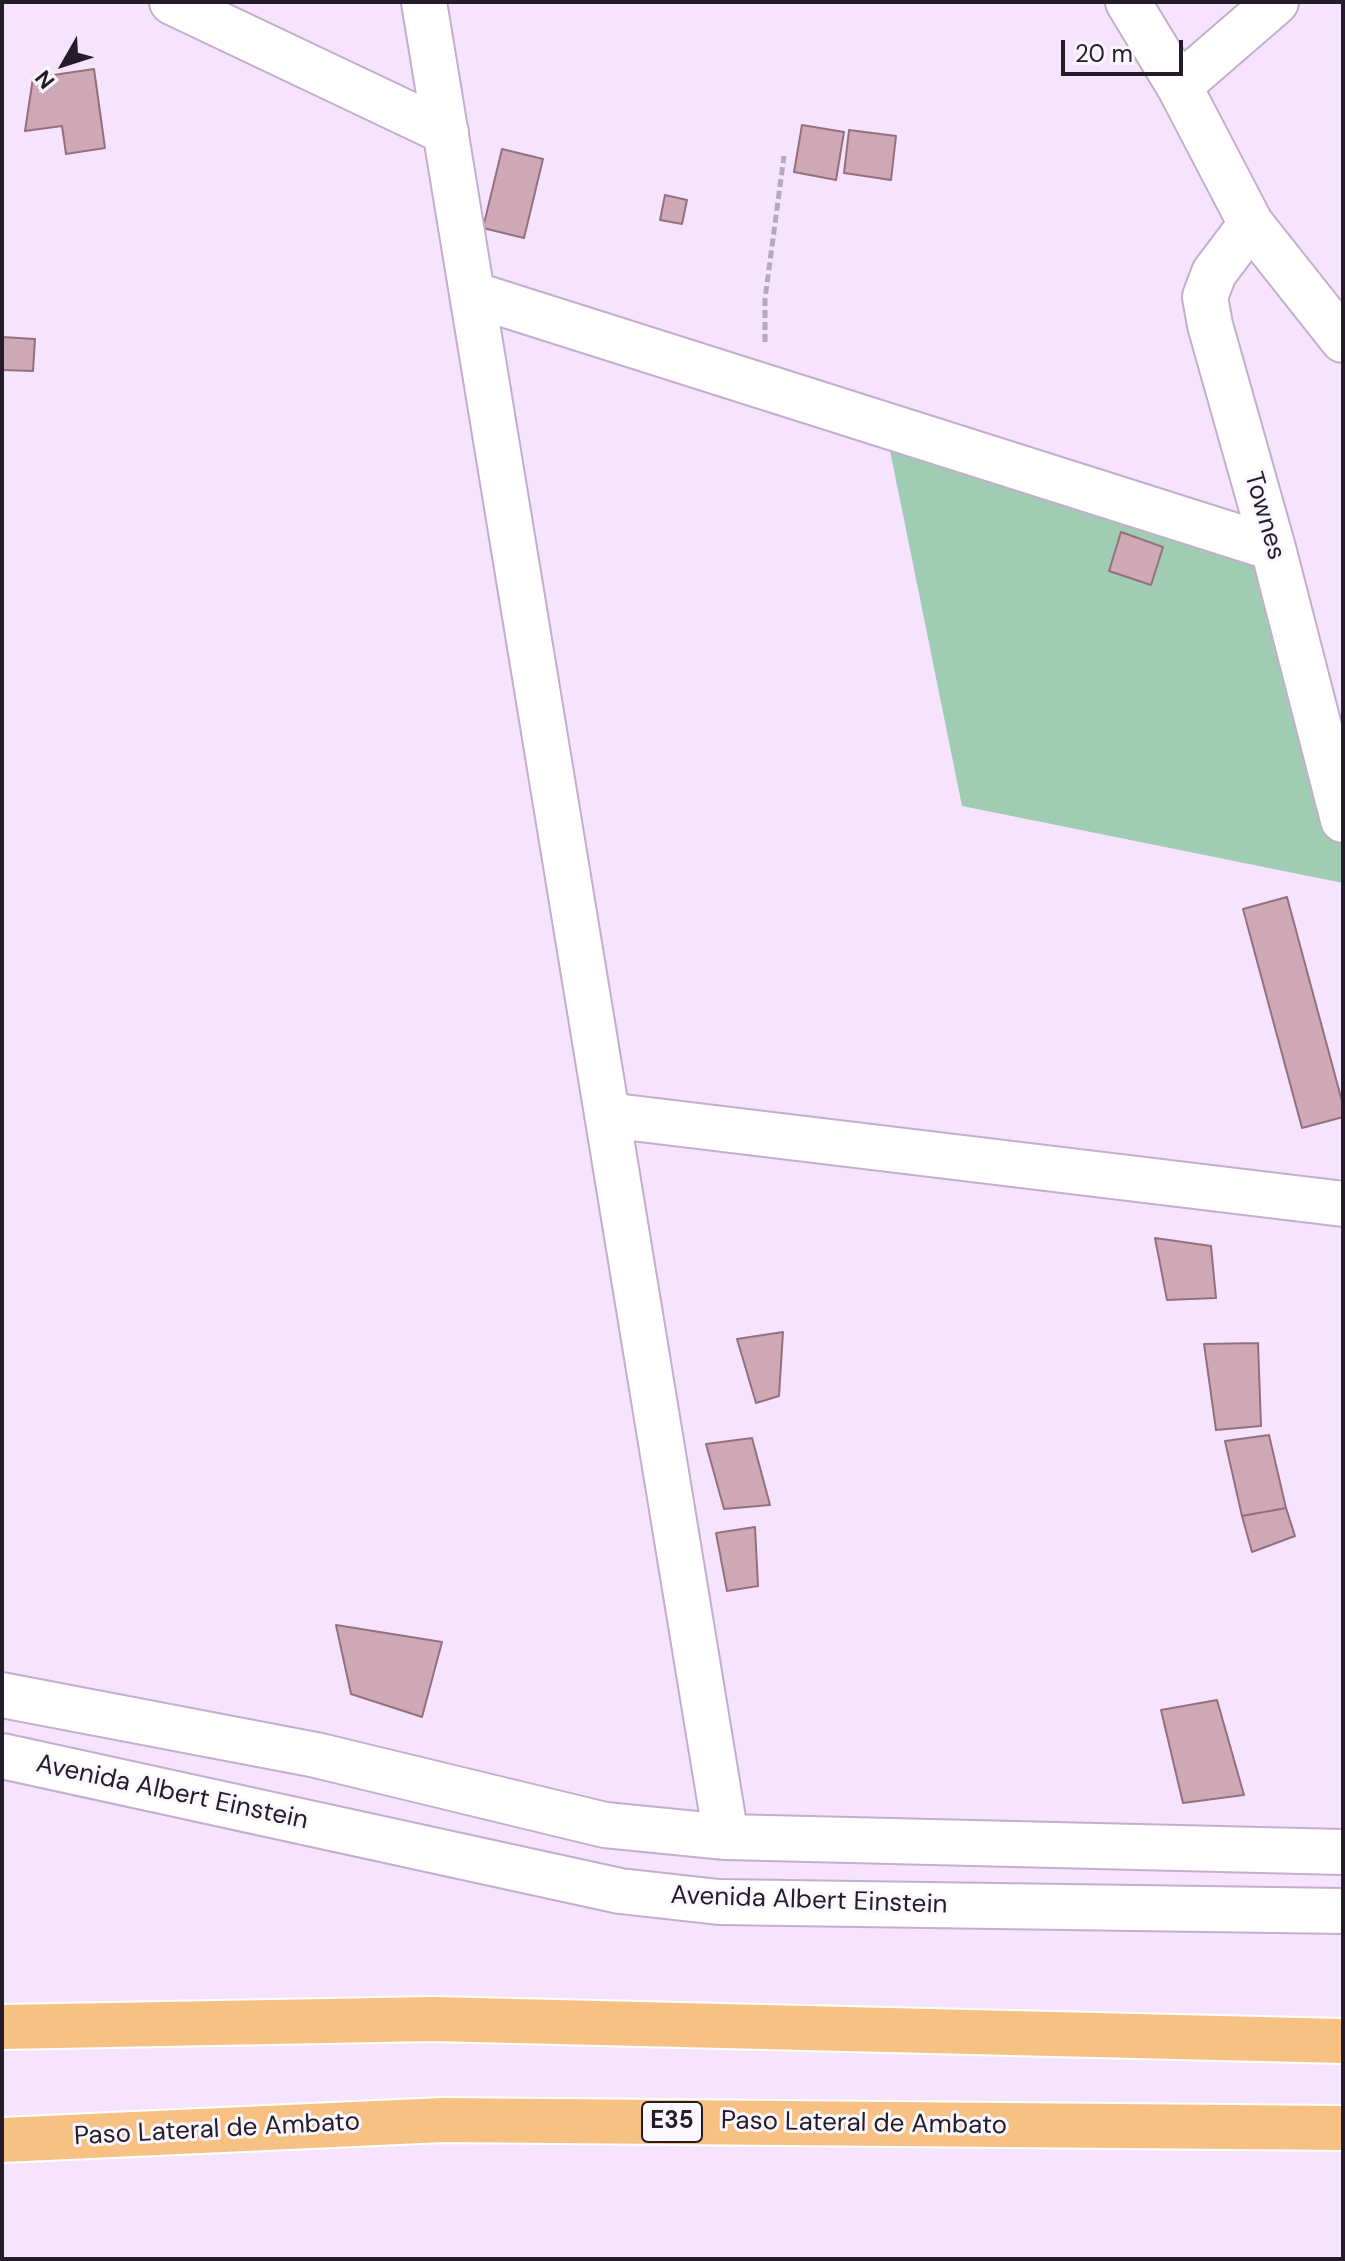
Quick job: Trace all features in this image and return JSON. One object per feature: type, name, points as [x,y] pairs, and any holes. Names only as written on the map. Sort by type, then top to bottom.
[{"type":"highway","points":[[2,2027],[433,2019],[1343,2041]]},
{"type":"highway","name":"Paso Lateral de Ambato","points":[[2,2140],[443,2120],[1343,2128]]},
{"type":"street","points":[[172,2],[446,132]]},
{"type":"street","points":[[424,2],[726,1837]]},
{"type":"street","points":[[1128,2],[1179,86],[1251,224],[1343,340]]},
{"type":"street","points":[[1179,86],[1276,2]]},
{"type":"street","name":"Townes","points":[[1251,224],[1214,273],[1205,297],[1343,820]]},
{"type":"street","points":[[472,294],[1273,548]]},
{"type":"street","points":[[607,1115],[1343,1204]]},
{"type":"street","points":[[2,1695],[316,1755],[605,1825],[726,1837],[1343,1852]]},
{"type":"street","name":"Avenida Albert Einstein","points":[[2,1756],[620,1891],[760,1904],[1343,1911]]},
{"type":"path","points":[[765,387],[765,299],[784,156]]},
{"type":"green space","points":[[885,426],[1273,548],[1343,820],[1343,883],[962,806]]},
{"type":"building","points":[[94,69],[105,148],[66,154],[62,126],[25,131],[33,78]]},
{"type":"building","points":[[802,125],[844,132],[836,180],[794,172]]},
{"type":"building","points":[[849,130],[896,136],[891,180],[844,173]]},
{"type":"building","points":[[502,149],[543,159],[524,238],[483,228]]},
{"type":"building","points":[[665,195],[687,200],[682,224],[660,220]]},
{"type":"building","points":[[2,337],[35,339],[33,371],[2,370]]},
{"type":"building","points":[[1121,532],[1163,547],[1151,585],[1109,571]]},
{"type":"building","points":[[1287,897],[1343,1105],[1343,1117],[1302,1128],[1243,909]]},
{"type":"building","points":[[1155,1238],[1211,1246],[1216,1298],[1167,1300]]},
{"type":"building","points":[[783,1332],[779,1396],[756,1403],[737,1339]]},
{"type":"building","points":[[1258,1343],[1261,1426],[1216,1430],[1204,1344]]},
{"type":"building","points":[[1269,1435],[1286,1508],[1242,1516],[1225,1441]]},
{"type":"building","points":[[752,1438],[770,1505],[724,1509],[706,1444]]},
{"type":"building","points":[[1286,1508],[1295,1536],[1252,1552],[1242,1516]]},
{"type":"building","points":[[755,1527],[758,1586],[727,1591],[716,1533]]},
{"type":"building","points":[[336,1625],[442,1642],[422,1717],[351,1694]]},
{"type":"building","points":[[1217,1700],[1244,1795],[1183,1803],[1161,1710]]}]
